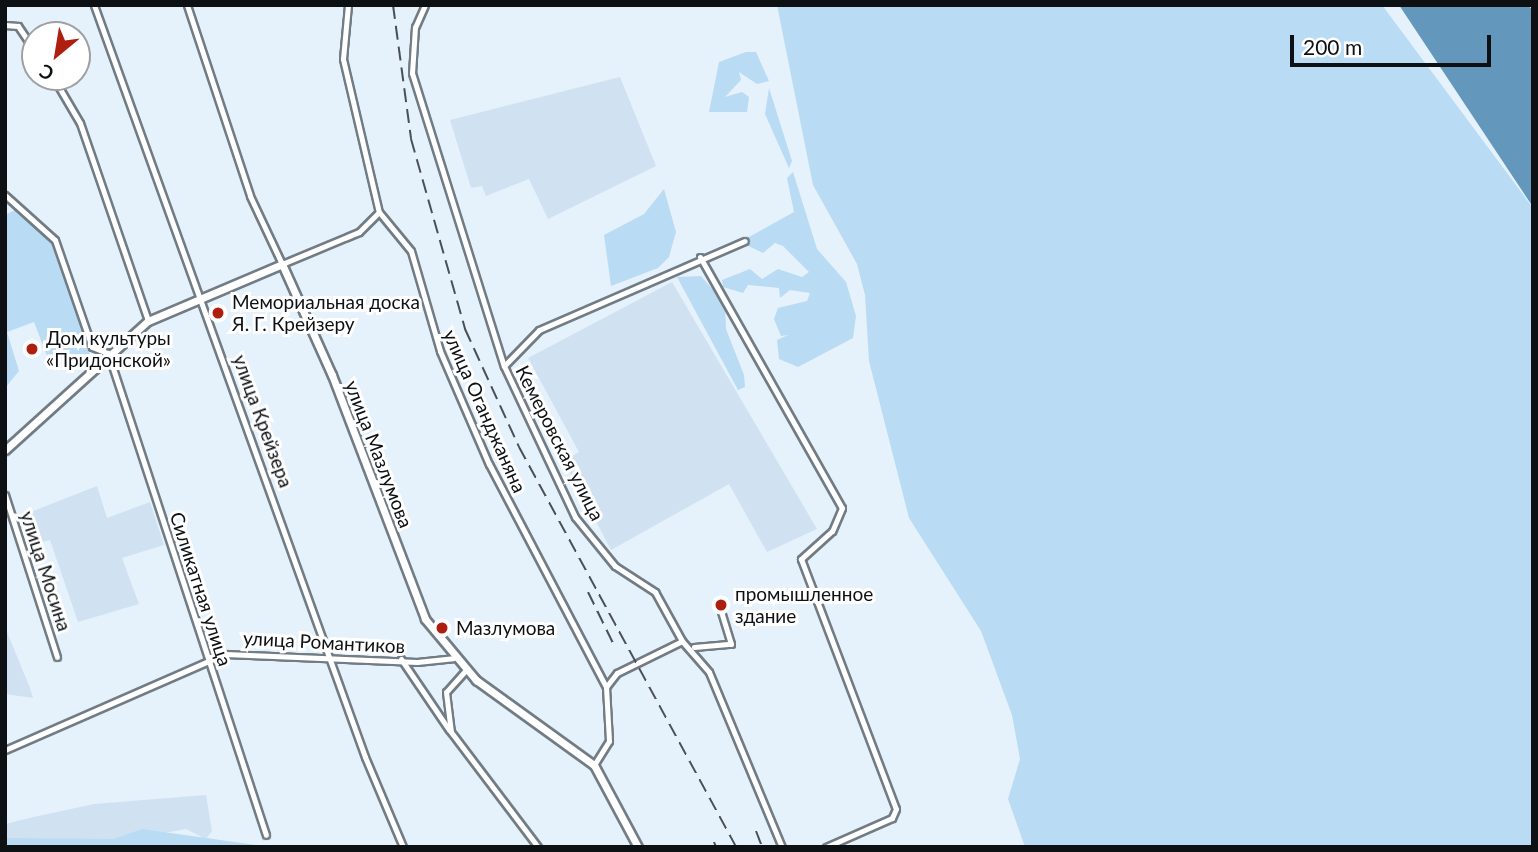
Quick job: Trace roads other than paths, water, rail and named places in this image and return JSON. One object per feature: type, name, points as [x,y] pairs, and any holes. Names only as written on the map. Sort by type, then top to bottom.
[{"type":"street","name":"улица Крейзера","points":[[94,5],[329,655],[403,847]]},
{"type":"street","name":"улица Мазлумова","points":[[187,5],[250,196],[332,375],[425,619],[453,658],[466,671],[594,765],[638,847]]},
{"type":"street","name":"улица Оганджаняна","points":[[348,5],[343,59],[379,212],[411,251],[440,351],[489,464],[606,687],[609,741],[594,765]]},
{"type":"street","name":"Кемеровская улица","points":[[425,5],[415,27],[412,73],[503,366],[575,517],[615,566],[655,592],[682,641]]},
{"type":"street","points":[[5,25],[18,26],[21,30]]},
{"type":"street","points":[[61,91],[80,123],[148,321]]},
{"type":"street","points":[[5,195],[55,240],[92,347],[108,353]]},
{"type":"street","points":[[5,450],[108,353],[148,321],[201,296],[359,232],[379,212]]},
{"type":"street","points":[[503,366],[539,330],[700,257],[745,241]]},
{"type":"street","points":[[700,257],[842,508],[832,531],[802,559],[897,809],[892,818],[826,847]]},
{"type":"street","name":"Силикатная улица","points":[[108,353],[266,835]]},
{"type":"street","name":"улица Мосина","points":[[5,495],[57,657]]},
{"type":"street","points":[[606,687],[617,673],[682,641],[694,647],[731,644],[721,612]]},
{"type":"street","points":[[694,647],[736,729],[782,847]]},
{"type":"street","name":"улица Романтиков","points":[[5,750],[145,692],[207,657],[247,651],[401,659],[453,658]]},
{"type":"street","points":[[401,659],[451,732],[538,847]]},
{"type":"street","points":[[451,732],[446,692],[466,671]]},
{"type":"railway","points":[[393,5],[411,139],[465,329],[519,447],[736,847]]},
{"type":"railway","points":[[588,592],[613,643]]},
{"type":"railway","points":[[756,831],[762,847]]},
{"type":"railway","points":[[714,842],[716,847]]},
{"type":"place","name":"Мемориальная доска Я. Г. Крейзеру","points":[[218,313]]},
{"type":"place","name":"Дом культуры «Придонской»","points":[[32,349]]},
{"type":"place","name":"промышленное здание","points":[[721,605]]},
{"type":"place","name":"Мазлумова","points":[[442,628]]}]
